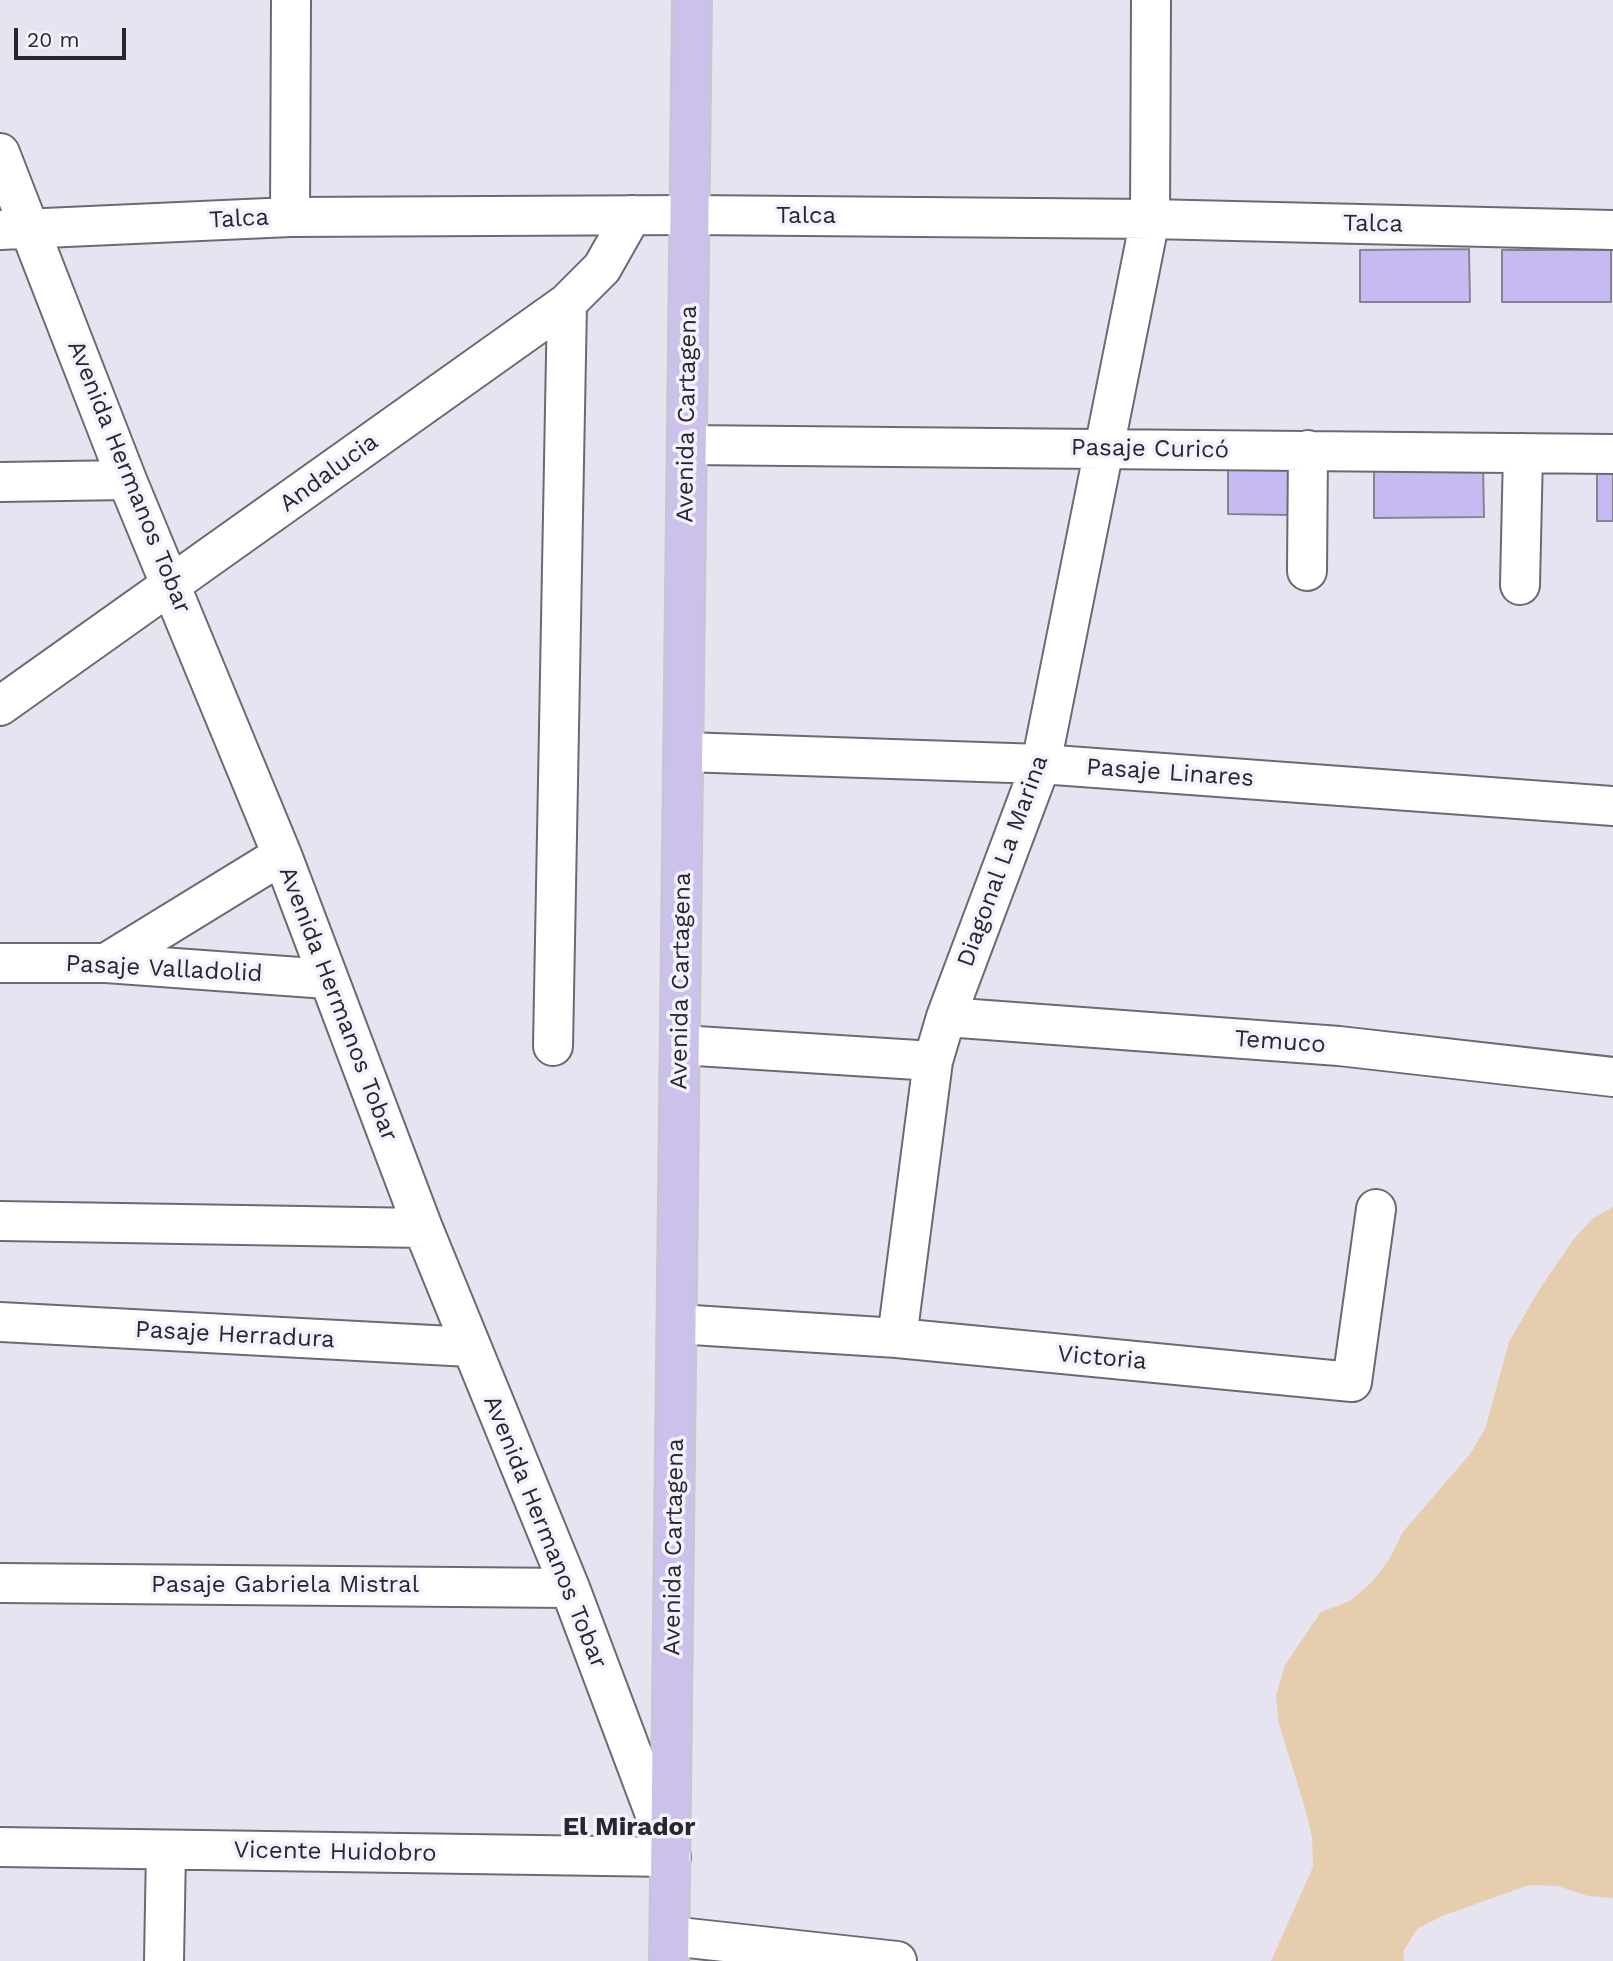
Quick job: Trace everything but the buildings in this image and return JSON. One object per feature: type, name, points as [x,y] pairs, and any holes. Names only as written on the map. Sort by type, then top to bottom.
[{"type":"main road","name":"Avenida Cartagena","points":[[670,1948],[692,0]]},
{"type":"street","points":[[290,217],[291,0]]},
{"type":"street","name":"Diagonal La Marina","points":[[897,1338],[933,1060],[946,1017],[1041,764],[1150,219],[1152,0]]},
{"type":"street","name":"Avenida Hermanos Tobar","points":[[0,153],[15,230],[172,585],[282,855],[423,1228],[570,1588],[671,1857]]},
{"type":"street","name":"Talca","points":[[15,230],[290,217],[632,215],[1150,219],[1613,230]]},
{"type":"street","name":"Andalucia","points":[[0,706],[567,303],[602,268],[632,215]]},
{"type":"street","points":[[553,1046],[567,303]]},
{"type":"street","name":"Pasaje Curicó","points":[[687,445],[1613,454]]},
{"type":"street","points":[[1307,571],[1308,450]]},
{"type":"street","points":[[1520,585],[1523,453]]},
{"type":"street","points":[[0,482],[127,480]]},
{"type":"street","name":"Pasaje Linares","points":[[684,752],[1041,764],[1613,806]]},
{"type":"street","points":[[106,963],[282,855]]},
{"type":"street","name":"Pasaje Valladolid","points":[[0,963],[106,963],[327,979]]},
{"type":"street","name":"Temuco","points":[[946,1017],[1339,1046],[1613,1077]]},
{"type":"street","points":[[681,1045],[933,1060]]},
{"type":"street","name":"Victoria","points":[[677,1324],[897,1338],[1352,1382],[1376,1209]]},
{"type":"street","points":[[0,1221],[423,1228]]},
{"type":"street","name":"Pasaje Herradura","points":[[0,1322],[470,1347]]},
{"type":"street","name":"Pasaje Gabriela Mistral","points":[[0,1583],[570,1588]]},
{"type":"street","name":"Vicente Huidobro","points":[[0,1847],[671,1857]]},
{"type":"street","points":[[164,1961],[166,1850]]},
{"type":"street","points":[[670,1948],[897,1961]]},
{"type":"shaded area","points":[[1613,1207],[1613,1898],[1588,1896],[1558,1886],[1529,1885],[1442,1916],[1417,1929],[1403,1952],[1404,1961],[1271,1961],[1313,1867],[1312,1837],[1279,1724],[1276,1695],[1285,1665],[1321,1612],[1350,1601],[1373,1581],[1390,1558],[1403,1532],[1470,1454],[1485,1429],[1509,1342],[1539,1290],[1573,1240],[1592,1219]]},
{"type":"district","name":"El Mirador","points":[[629,1827]]}]
